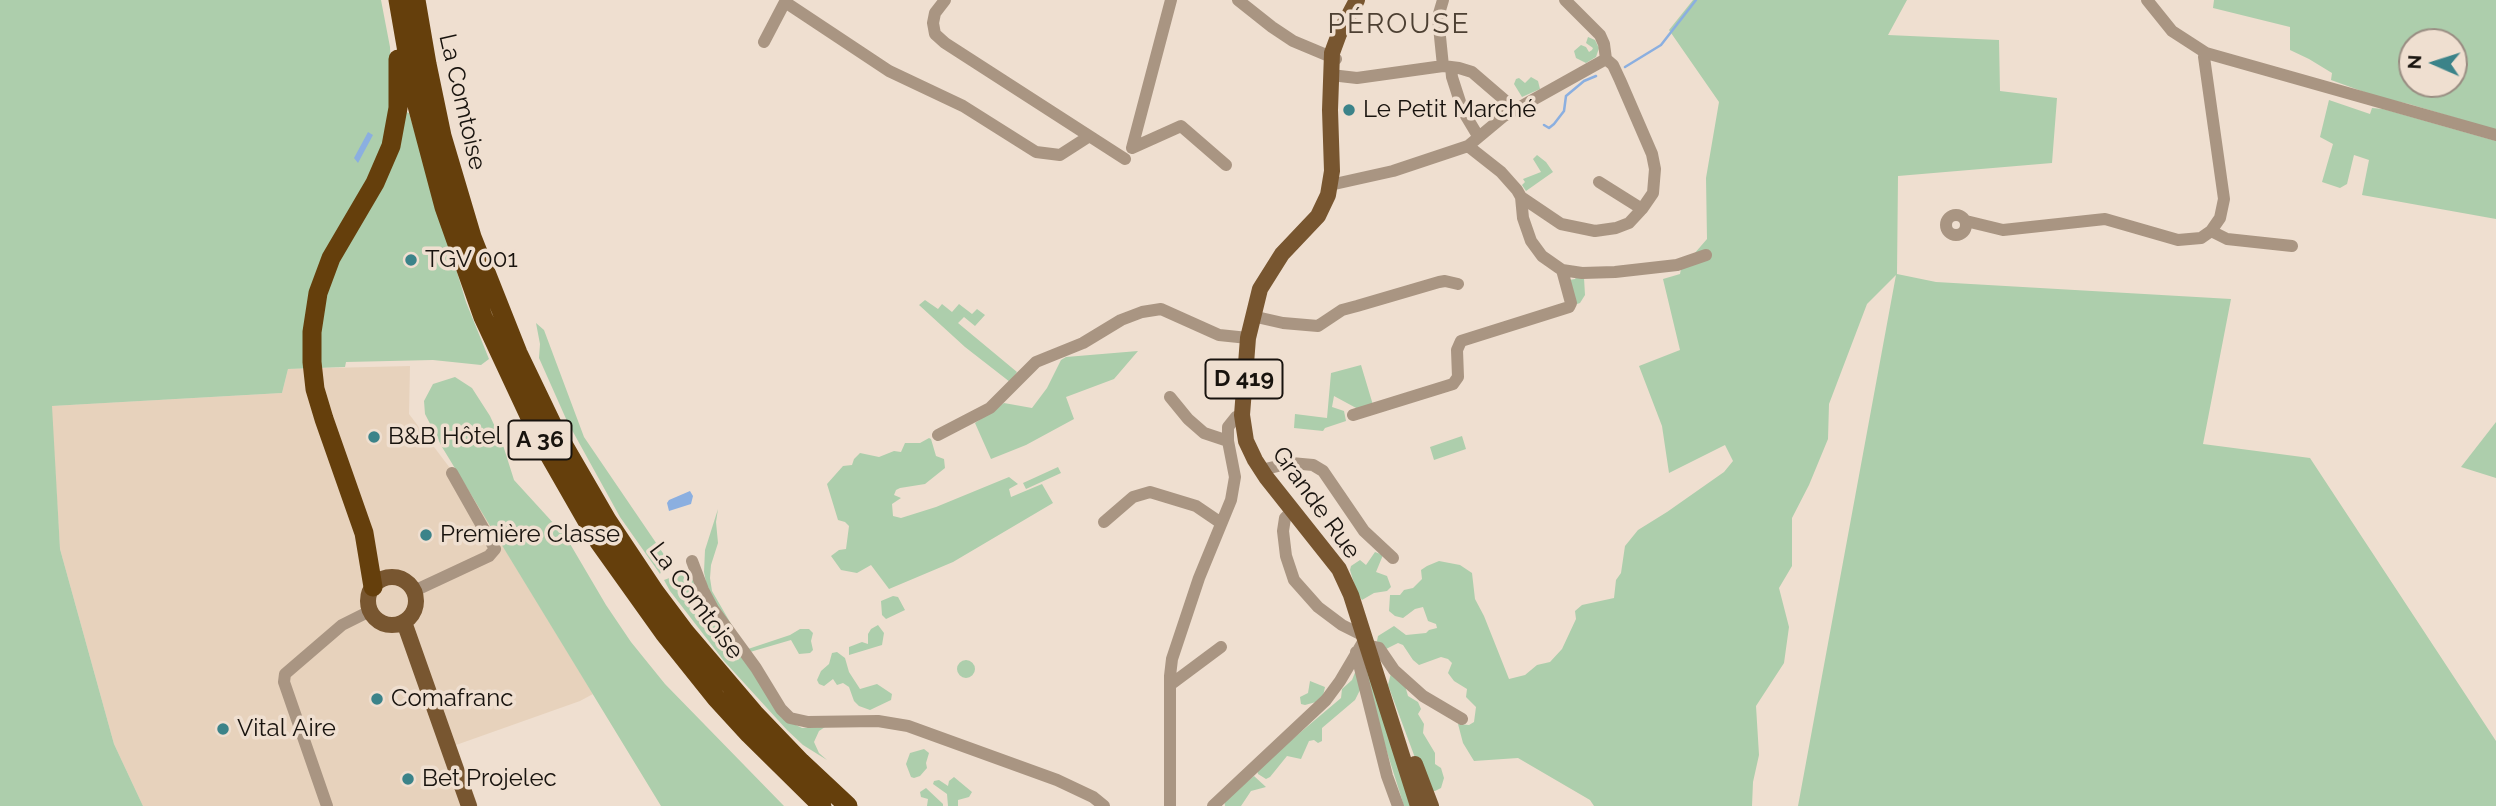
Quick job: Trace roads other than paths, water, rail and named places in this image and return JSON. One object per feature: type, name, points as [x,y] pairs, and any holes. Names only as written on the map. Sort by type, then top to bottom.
[{"type":"highway","points":[[373,587],[364,533],[315,388],[312,331],[318,293],[331,258],[375,183],[394,136],[399,92],[396,0]]},
{"type":"highway","name":"La Comtoise","points":[[396,0],[415,98],[452,231],[483,317],[540,439],[600,542],[657,624],[733,716],[822,806]]},
{"type":"highway","name":"La Comtoise","points":[[416,0],[434,99],[461,202],[508,329],[556,432],[607,520],[685,632],[754,713],[801,762],[849,806]]},
{"type":"main road","name":"Grande Rue","points":[[1357,0],[1339,34],[1333,64],[1330,186],[1326,203],[1318,216],[1282,254],[1264,281],[1248,338],[1242,415],[1246,440],[1261,470],[1339,569],[1351,595],[1363,645],[1396,723]]},
{"type":"main road","points":[[1333,64],[1366,0]]},
{"type":"main road","points":[[387,577],[403,579],[414,591],[415,608],[404,622],[389,625],[375,618],[370,611],[368,598],[373,587],[387,577]]},
{"type":"main road","points":[[404,622],[469,806]]},
{"type":"main road","name":"D 419","points":[[1396,723],[1418,806]]},
{"type":"main road","name":"D 419","points":[[1396,723],[1431,806]]},
{"type":"street","points":[[945,0],[935,13],[933,23],[935,34],[945,43],[1125,159]]},
{"type":"street","points":[[1171,0],[1132,148],[1181,126],[1226,165]]},
{"type":"street","points":[[1238,0],[1293,41],[1356,78],[1447,66],[1472,72],[1515,109]]},
{"type":"street","points":[[1468,146],[1501,172],[1521,197],[1566,226],[1583,230],[1616,228],[1629,223],[1653,193],[1656,169],[1652,154],[1613,65],[1606,59],[1600,35],[1565,0]]},
{"type":"street","points":[[2147,0],[2172,31],[2206,53],[2496,135]]},
{"type":"street","points":[[764,42],[786,1],[889,71],[963,106],[1036,152],[1060,155],[1088,136]]},
{"type":"street","points":[[1442,4],[1437,17],[1447,66],[1467,120],[1478,136]]},
{"type":"street","points":[[1966,221],[2003,230],[2105,219],[2178,240],[2202,237],[2211,231],[2220,218],[2224,199],[2204,57],[2206,53]]},
{"type":"street","points":[[1330,186],[1364,179],[1468,146],[1515,109],[1606,59]]},
{"type":"street","points":[[1600,182],[1642,209]]},
{"type":"street","points":[[1521,197],[1523,218],[1531,241],[1542,256],[1562,270],[1582,273],[1615,272],[1677,265],[1706,255]]},
{"type":"street","points":[[2211,231],[2227,239],[2292,246]]},
{"type":"street","points":[[1353,415],[1453,384],[1458,377],[1457,350],[1461,341],[1569,307],[1571,303],[1562,270]]},
{"type":"street","points":[[1252,316],[1283,323],[1318,326],[1342,310],[1381,301],[1439,282],[1458,284]]},
{"type":"street","points":[[938,435],[990,408],[1036,362],[1083,343],[1121,320],[1142,312],[1161,309],[1219,335],[1248,338]]},
{"type":"street","points":[[1170,397],[1204,433],[1228,441]]},
{"type":"street","points":[[1170,806],[1170,685],[1175,644],[1235,488],[1235,466],[1228,441],[1229,423],[1242,415]]},
{"type":"street","points":[[1261,470],[1291,463],[1313,465],[1323,471],[1364,531],[1393,558]]},
{"type":"street","points":[[414,591],[489,556],[495,548],[453,473]]},
{"type":"street","points":[[1104,522],[1133,497],[1150,492],[1196,506],[1222,523]]},
{"type":"street","points":[[1293,510],[1285,518],[1283,531],[1286,556],[1294,580],[1308,597],[1363,645],[1379,648],[1394,670],[1423,696],[1462,719]]},
{"type":"street","points":[[692,561],[702,590],[781,709],[795,720],[824,723],[878,721],[908,726],[1057,780],[1093,797],[1104,806]]},
{"type":"street","points":[[327,806],[284,682],[285,674],[342,625],[370,611]]},
{"type":"street","points":[[1213,806],[1326,700],[1363,645]]},
{"type":"street","points":[[1363,645],[1387,776],[1398,806]]},
{"type":"street","points":[[1170,685],[1221,647]]},
{"type":"water","points":[[368,132],[373,135],[358,163],[354,158]]},
{"type":"water","points":[[690,491],[693,496],[691,504],[669,511],[669,500]]},
{"type":"waterway","points":[[1625,67],[1661,45],[1696,0]]},
{"type":"waterway","points":[[1544,125],[1549,128],[1554,124],[1564,111],[1566,96],[1584,81],[1596,76]]},
{"type":"place","name":"Le Petit Marché","points":[[1349,110]]},
{"type":"place","name":"TGV 001","points":[[411,260]]},
{"type":"place","name":"B&B Hôtel","points":[[374,437]]},
{"type":"place","name":"Première Classe","points":[[426,535]]},
{"type":"place","name":"Comafranc","points":[[377,699]]},
{"type":"place","name":"Vital Aire","points":[[223,729]]},
{"type":"place","name":"Bet Projelec","points":[[408,779]]},
{"type":"district","name":"PÉROUSE","points":[[1399,25]]}]
